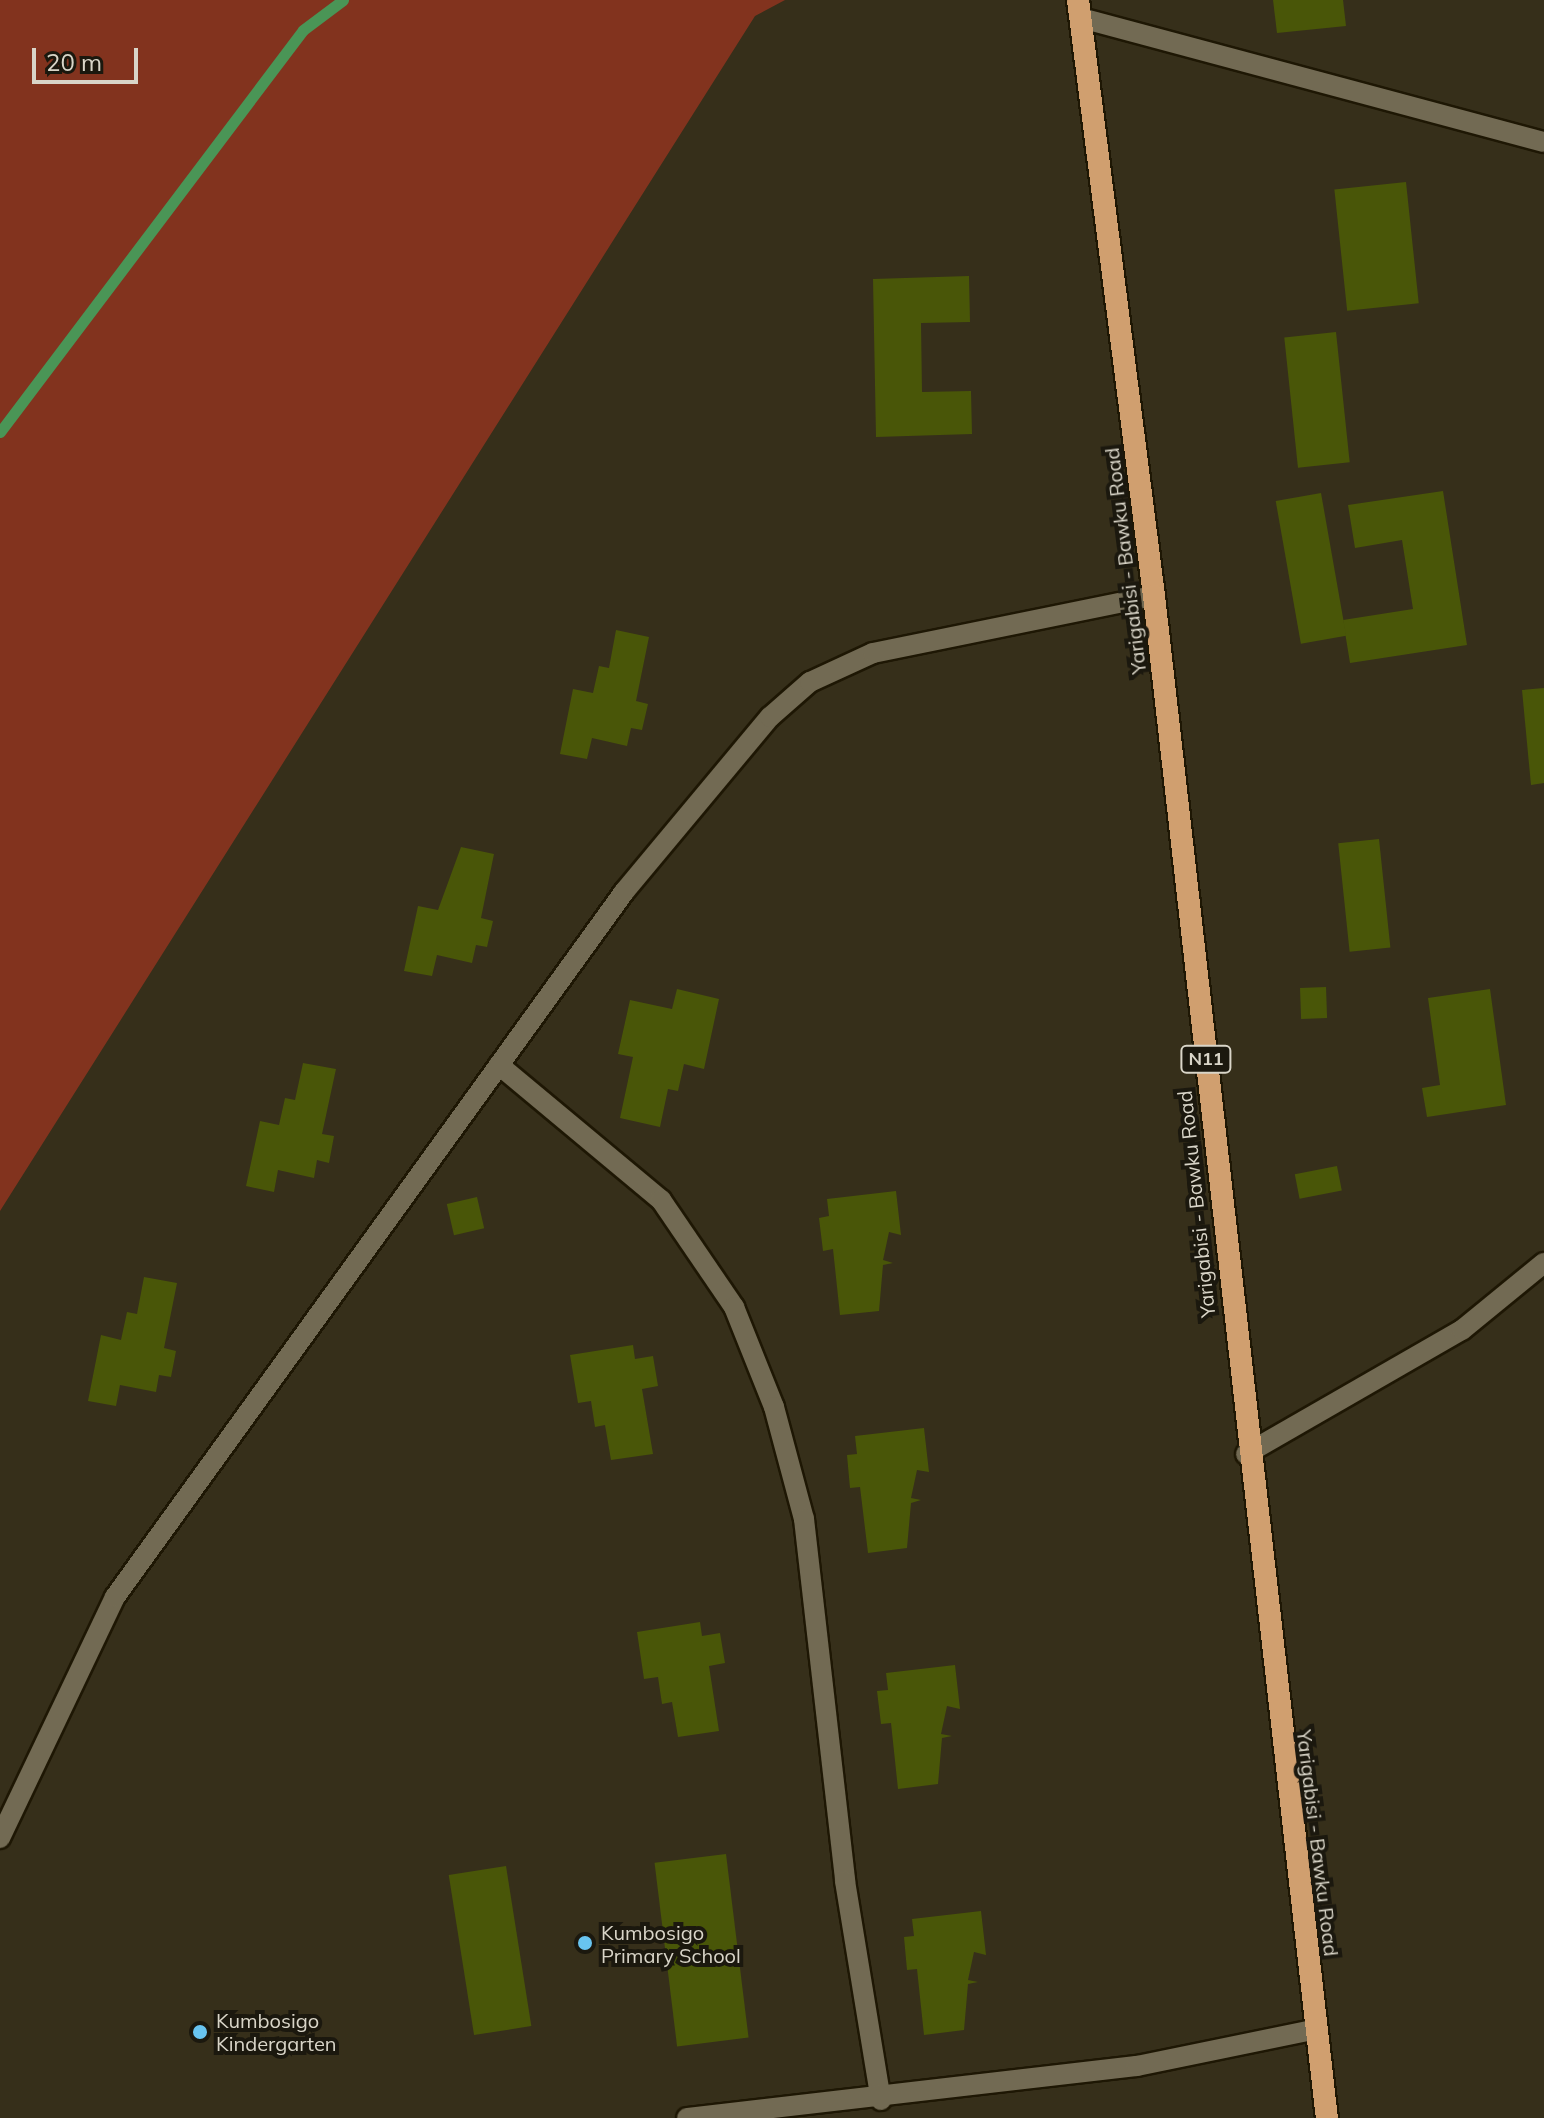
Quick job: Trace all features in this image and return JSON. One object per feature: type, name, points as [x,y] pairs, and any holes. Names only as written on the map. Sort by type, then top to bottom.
[{"type":"highway","name":"Yarigabisi - Bawku Road","points":[[1080,9],[1154,596],[1246,1454],[1327,2118]]},
{"type":"street","points":[[1080,9],[1544,142]]},
{"type":"street","points":[[0,1838],[115,1597],[499,1065],[713,780],[810,682],[873,653],[1154,596]]},
{"type":"street","points":[[499,1065],[661,1200],[734,1307],[774,1407],[804,1519],[845,1881],[881,2100]]},
{"type":"street","points":[[1246,1454],[1462,1330],[1544,1263]]},
{"type":"street","points":[[687,2118],[767,2114],[1137,2066],[1317,2029]]},
{"type":"shaded area","points":[[0,0],[785,0],[755,16],[0,1211]]},
{"type":"building","points":[[1273,0],[1343,0],[1346,26],[1277,33]]},
{"type":"building","points":[[1406,182],[1419,303],[1347,311],[1334,190]]},
{"type":"building","points":[[969,276],[970,322],[921,323],[922,392],[971,391],[972,434],[876,437],[873,279]]},
{"type":"building","points":[[1336,332],[1350,462],[1298,468],[1284,337]]},
{"type":"building","points":[[1443,491],[1467,645],[1350,663],[1343,620],[1413,609],[1402,540],[1355,548],[1348,505]]},
{"type":"building","points":[[1321,493],[1346,636],[1301,644],[1276,501]]},
{"type":"building","points":[[616,630],[649,637],[636,701],[648,704],[642,730],[631,728],[627,746],[592,738],[587,759],[560,754],[573,689],[593,693],[599,666],[609,668]]},
{"type":"building","points":[[1544,688],[1544,783],[1531,785],[1522,690]]},
{"type":"building","points":[[1379,839],[1390,947],[1350,952],[1338,843]]},
{"type":"building","points":[[461,847],[494,854],[481,918],[493,921],[487,947],[476,945],[472,963],[437,955],[432,976],[404,971],[418,906],[438,910]]},
{"type":"building","points":[[1326,987],[1327,1018],[1301,1019],[1300,988]]},
{"type":"building","points":[[677,989],[719,999],[704,1069],[684,1064],[678,1091],[668,1089],[660,1127],[620,1118],[633,1057],[618,1054],[630,1000],[672,1009]]},
{"type":"building","points":[[1490,989],[1506,1105],[1427,1117],[1422,1088],[1440,1085],[1428,998]]},
{"type":"building","points":[[303,1063],[336,1069],[322,1134],[334,1136],[329,1163],[317,1160],[314,1178],[278,1170],[274,1192],[246,1186],[260,1121],[279,1125],[285,1098],[295,1100]]},
{"type":"building","points":[[1337,1166],[1342,1191],[1300,1199],[1295,1174]]},
{"type":"building","points":[[896,1191],[901,1235],[889,1232],[883,1260],[893,1263],[883,1265],[879,1311],[840,1315],[833,1249],[823,1251],[819,1218],[829,1216],[827,1199]]},
{"type":"building","points":[[477,1197],[484,1228],[454,1235],[447,1204]]},
{"type":"building","points":[[144,1277],[177,1283],[164,1348],[176,1351],[171,1377],[159,1375],[156,1392],[120,1385],[116,1406],[88,1401],[101,1335],[121,1340],[127,1312],[137,1314]]},
{"type":"building","points":[[633,1345],[635,1359],[653,1356],[658,1386],[642,1389],[653,1454],[611,1460],[605,1425],[595,1427],[591,1401],[578,1403],[570,1355]]},
{"type":"building","points":[[924,1428],[929,1472],[917,1470],[911,1498],[921,1500],[911,1503],[907,1548],[868,1553],[860,1487],[850,1488],[847,1455],[857,1454],[855,1436]]},
{"type":"building","points":[[700,1622],[702,1636],[720,1633],[725,1663],[709,1666],[719,1731],[678,1737],[672,1702],[662,1704],[658,1677],[644,1679],[637,1632]]},
{"type":"building","points":[[955,1665],[960,1709],[947,1706],[941,1734],[952,1736],[942,1738],[938,1784],[898,1789],[891,1723],[881,1724],[877,1691],[888,1690],[886,1673]]},
{"type":"building","points":[[726,1854],[749,2038],[677,2046],[655,1863]]},
{"type":"building","points":[[506,1866],[531,2026],[474,2035],[449,1875]]},
{"type":"building","points":[[981,1911],[986,1955],[974,1952],[968,1980],[978,1982],[968,1984],[964,2030],[924,2035],[917,1969],[907,1970],[904,1937],[914,1936],[912,1919]]},
{"type":"waterway","points":[[0,432],[303,30],[343,0]]},
{"type":"place","name":"Kumbosigo Primary School","points":[[585,1943]]},
{"type":"place","name":"Kumbosigo Kindergarten","points":[[200,2032]]}]
